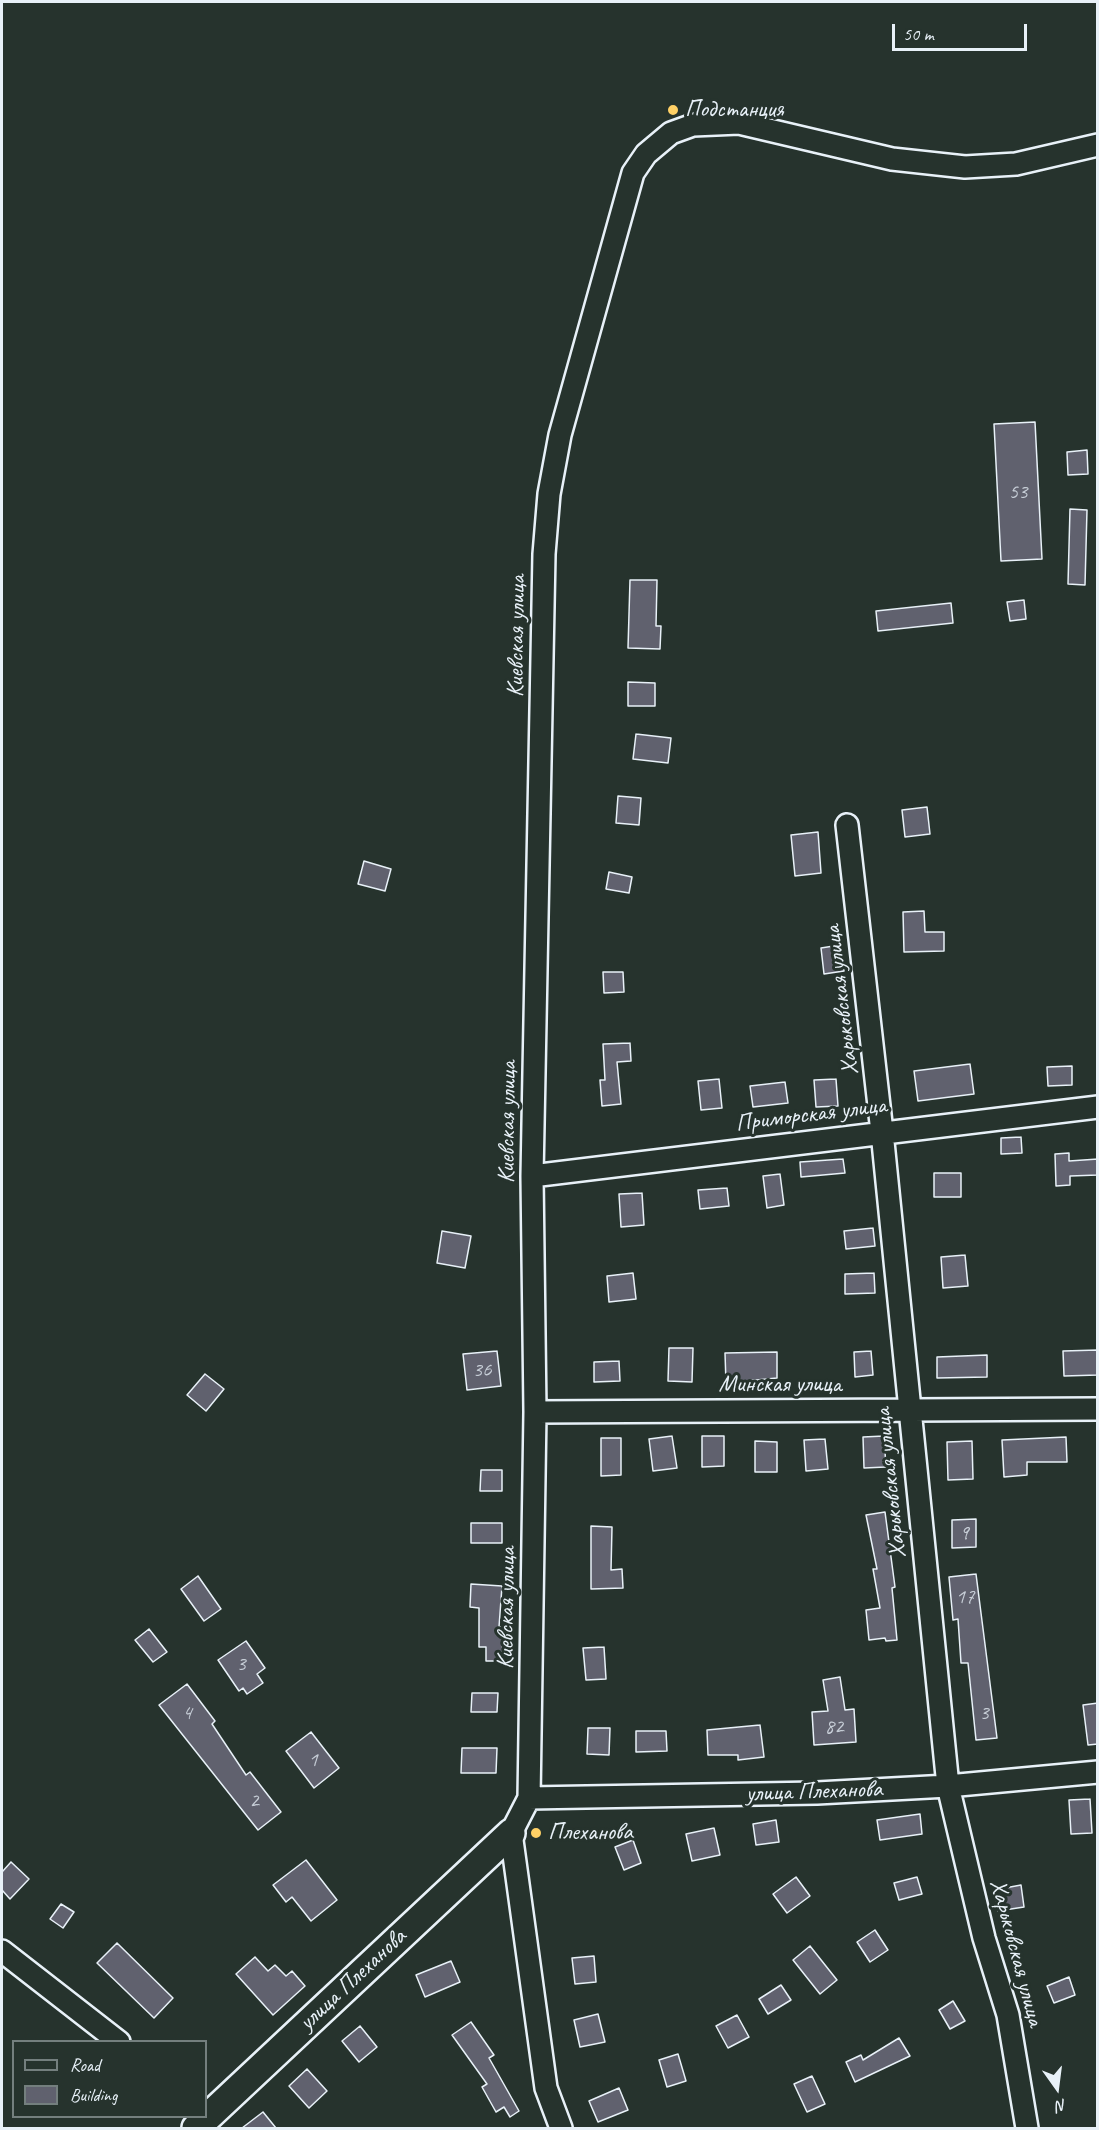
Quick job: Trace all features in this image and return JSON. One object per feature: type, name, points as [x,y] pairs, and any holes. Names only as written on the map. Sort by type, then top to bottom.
[{"type":"street","name":"Киевская улица","points":[[511,1833],[529,1798],[536,1412],[532,1176],[544,554],[549,494],[560,435],[633,173],[646,154],[671,133],[693,125],[739,123],[892,159],[965,167],[1016,164],[1098,145]]},
{"type":"street","name":"Харьковская улица","points":[[847,825],[882,1132],[908,1410],[948,1786],[984,1938],[1008,2015],[1027,2128]]},
{"type":"street","name":"Приморская улица","points":[[532,1176],[1098,1107]]},
{"type":"street","name":"Минская улица","points":[[536,1412],[1098,1409]]},
{"type":"street","name":"улица Плеханова","points":[[529,1798],[816,1793],[948,1786],[1098,1772]]},
{"type":"street","name":"улица Плеханова","points":[[207,2118],[511,1833]]},
{"type":"street","points":[[511,1833],[546,2088],[561,2128]]},
{"type":"street","points":[[2,1951],[115,2040]]},
{"type":"building","points":[[1035,422],[1042,559],[1001,561],[994,424]]},
{"type":"building","points":[[1087,450],[1088,474],[1068,475],[1067,452]]},
{"type":"building","points":[[1070,509],[1087,510],[1085,585],[1068,584]]},
{"type":"building","points":[[630,580],[657,580],[656,626],[661,626],[660,649],[628,648]]},
{"type":"building","points":[[1024,600],[1026,619],[1010,621],[1007,602]]},
{"type":"building","points":[[951,603],[953,623],[878,631],[876,611]]},
{"type":"building","points":[[628,682],[655,683],[655,706],[628,706]]},
{"type":"building","points":[[636,734],[671,738],[668,763],[633,759]]},
{"type":"building","points":[[618,796],[641,798],[639,825],[616,823]]},
{"type":"building","points":[[927,807],[930,834],[905,837],[902,810]]},
{"type":"building","points":[[818,832],[821,873],[795,876],[791,835]]},
{"type":"building","points":[[364,861],[391,869],[385,891],[358,884]]},
{"type":"building","points":[[609,872],[632,877],[629,893],[606,889]]},
{"type":"building","points":[[924,911],[925,932],[944,932],[944,951],[904,952],[903,912]]},
{"type":"building","points":[[840,945],[844,971],[824,974],[821,948]]},
{"type":"building","points":[[603,972],[623,972],[624,992],[604,993]]},
{"type":"building","points":[[630,1043],[631,1061],[617,1062],[621,1104],[602,1106],[600,1080],[605,1080],[603,1044]]},
{"type":"building","points":[[970,1064],[974,1094],[918,1101],[914,1071]]},
{"type":"building","points":[[1072,1066],[1072,1085],[1048,1086],[1047,1067]]},
{"type":"building","points":[[719,1079],[722,1108],[701,1110],[698,1081]]},
{"type":"building","points":[[836,1079],[838,1106],[816,1107],[814,1080]]},
{"type":"building","points":[[785,1082],[788,1103],[753,1107],[750,1086]]},
{"type":"building","points":[[1021,1137],[1022,1153],[1001,1154],[1001,1138]]},
{"type":"building","points":[[1069,1153],[1069,1161],[1098,1159],[1098,1175],[1070,1176],[1070,1185],[1056,1186],[1055,1154]]},
{"type":"building","points":[[843,1159],[845,1173],[801,1177],[800,1162]]},
{"type":"building","points":[[934,1173],[961,1173],[961,1197],[934,1197]]},
{"type":"building","points":[[780,1174],[784,1205],[767,1208],[763,1176]]},
{"type":"building","points":[[727,1188],[729,1206],[700,1209],[698,1190]]},
{"type":"building","points":[[642,1193],[644,1225],[621,1227],[619,1194]]},
{"type":"building","points":[[873,1228],[875,1246],[846,1249],[844,1231]]},
{"type":"building","points":[[442,1231],[471,1236],[465,1268],[437,1263]]},
{"type":"building","points":[[965,1255],[968,1286],[943,1288],[941,1257]]},
{"type":"building","points":[[633,1273],[636,1299],[609,1302],[607,1276]]},
{"type":"building","points":[[874,1273],[875,1293],[845,1294],[845,1274]]},
{"type":"building","points":[[669,1348],[693,1348],[692,1382],[668,1381]]},
{"type":"building","points":[[1098,1350],[1098,1375],[1064,1376],[1063,1351]]},
{"type":"building","points":[[497,1351],[501,1386],[467,1390],[463,1354]]},
{"type":"building","points":[[871,1351],[873,1375],[855,1377],[854,1352]]},
{"type":"building","points":[[777,1352],[777,1378],[726,1383],[725,1353]]},
{"type":"building","points":[[987,1355],[987,1377],[937,1378],[937,1357]]},
{"type":"building","points":[[619,1361],[620,1381],[594,1382],[594,1362]]},
{"type":"building","points":[[205,1374],[224,1389],[206,1411],[187,1395]]},
{"type":"building","points":[[672,1436],[677,1468],[653,1471],[649,1439]]},
{"type":"building","points":[[702,1436],[724,1436],[724,1466],[702,1467]]},
{"type":"building","points":[[884,1436],[886,1467],[864,1468],[863,1437]]},
{"type":"building","points":[[1066,1437],[1067,1462],[1027,1462],[1027,1475],[1004,1477],[1002,1440]]},
{"type":"building","points":[[601,1438],[621,1438],[621,1475],[601,1476]]},
{"type":"building","points":[[825,1439],[828,1469],[806,1471],[804,1440]]},
{"type":"building","points":[[755,1441],[777,1442],[777,1472],[755,1472]]},
{"type":"building","points":[[972,1441],[973,1479],[948,1480],[947,1442]]},
{"type":"building","points":[[481,1470],[502,1470],[502,1491],[480,1491]]},
{"type":"building","points":[[885,1512],[895,1587],[892,1588],[897,1640],[886,1641],[885,1638],[869,1640],[866,1610],[880,1608],[873,1569],[877,1569],[866,1515]]},
{"type":"building","points":[[976,1519],[976,1547],[952,1548],[952,1520]]},
{"type":"building","points":[[471,1523],[502,1523],[502,1543],[471,1543]]},
{"type":"building","points":[[591,1526],[612,1527],[611,1570],[622,1569],[623,1588],[591,1589]]},
{"type":"building","points":[[976,1574],[997,1738],[976,1740],[968,1663],[961,1663],[958,1619],[953,1620],[949,1577]]},
{"type":"building","points":[[198,1576],[221,1609],[204,1621],[181,1589]]},
{"type":"building","points":[[471,1584],[502,1586],[499,1627],[503,1627],[502,1661],[486,1661],[486,1647],[479,1647],[479,1608],[470,1607]]},
{"type":"building","points":[[149,1629],[167,1652],[153,1662],[135,1640]]},
{"type":"building","points":[[246,1641],[265,1668],[257,1674],[263,1683],[247,1694],[243,1688],[239,1691],[218,1660]]},
{"type":"building","points":[[604,1647],[606,1679],[586,1680],[583,1648]]},
{"type":"building","points":[[840,1677],[845,1710],[854,1709],[856,1742],[814,1745],[812,1712],[828,1711],[823,1680]]},
{"type":"building","points":[[187,1684],[215,1721],[212,1724],[246,1775],[250,1772],[281,1812],[258,1830],[159,1705]]},
{"type":"building","points":[[472,1693],[498,1693],[497,1712],[471,1712]]},
{"type":"building","points":[[1098,1703],[1098,1744],[1088,1745],[1083,1705]]},
{"type":"building","points":[[760,1725],[764,1757],[738,1760],[738,1755],[708,1755],[707,1730]]},
{"type":"building","points":[[588,1728],[610,1728],[609,1755],[587,1754]]},
{"type":"building","points":[[636,1731],[666,1731],[667,1751],[636,1752]]},
{"type":"building","points":[[311,1732],[339,1768],[314,1788],[286,1751]]},
{"type":"building","points":[[462,1748],[497,1748],[496,1773],[461,1773]]},
{"type":"building","points":[[1090,1799],[1092,1833],[1071,1834],[1069,1800]]},
{"type":"building","points":[[920,1814],[922,1834],[880,1840],[877,1820]]},
{"type":"building","points":[[776,1820],[779,1842],[756,1845],[753,1824]]},
{"type":"building","points":[[714,1828],[720,1855],[692,1861],[686,1834]]},
{"type":"building","points":[[633,1840],[641,1863],[624,1870],[615,1847]]},
{"type":"building","points":[[306,1860],[337,1900],[311,1921],[292,1897],[286,1902],[273,1885]]},
{"type":"building","points":[[11,1862],[29,1879],[10,1899],[2,1890],[2,1872]]},
{"type":"building","points":[[796,1877],[810,1896],[787,1913],[773,1894]]},
{"type":"building","points":[[917,1877],[922,1894],[899,1900],[894,1883]]},
{"type":"building","points":[[1021,1885],[1024,1907],[998,1911],[994,1890]]},
{"type":"building","points":[[61,1904],[74,1912],[63,1928],[50,1919]]},
{"type":"building","points":[[875,1930],[888,1950],[870,1962],[857,1942]]},
{"type":"building","points":[[117,1943],[173,1998],[154,2018],[97,1963]]},
{"type":"building","points":[[810,1946],[837,1980],[820,1994],[793,1960]]},
{"type":"building","points":[[594,1956],[596,1982],[575,1984],[572,1958]]},
{"type":"building","points":[[255,1957],[268,1971],[275,1965],[286,1976],[292,1971],[305,1986],[273,2015],[236,1974]]},
{"type":"building","points":[[451,1961],[460,1982],[425,1997],[416,1975]]},
{"type":"building","points":[[1069,1977],[1075,1995],[1054,2003],[1047,1986]]},
{"type":"building","points":[[781,1985],[791,2000],[768,2014],[759,1999]]},
{"type":"building","points":[[953,2001],[965,2021],[950,2029],[939,2010]]},
{"type":"building","points":[[598,2014],[605,2042],[580,2047],[574,2020]]},
{"type":"building","points":[[737,2015],[749,2037],[728,2048],[716,2026]]},
{"type":"building","points":[[471,2022],[494,2055],[489,2058],[519,2111],[510,2117],[504,2107],[496,2112],[482,2087],[487,2084],[452,2035]]},
{"type":"building","points":[[360,2026],[377,2047],[359,2062],[342,2041]]},
{"type":"building","points":[[899,2038],[910,2056],[855,2082],[846,2062],[861,2055],[863,2060]]},
{"type":"building","points":[[678,2054],[686,2081],[667,2087],[659,2060]]},
{"type":"building","points":[[307,2069],[327,2091],[309,2108],[289,2086]]},
{"type":"building","points":[[812,2076],[825,2104],[807,2112],[794,2084]]},
{"type":"building","points":[[619,2088],[628,2110],[598,2122],[589,2101]]},
{"type":"building","points":[[263,2112],[276,2128],[242,2128]]},
{"type":"place","name":"Подстанция","points":[[673,110]]},
{"type":"place","name":"Плеханова","points":[[536,1833]]}]
